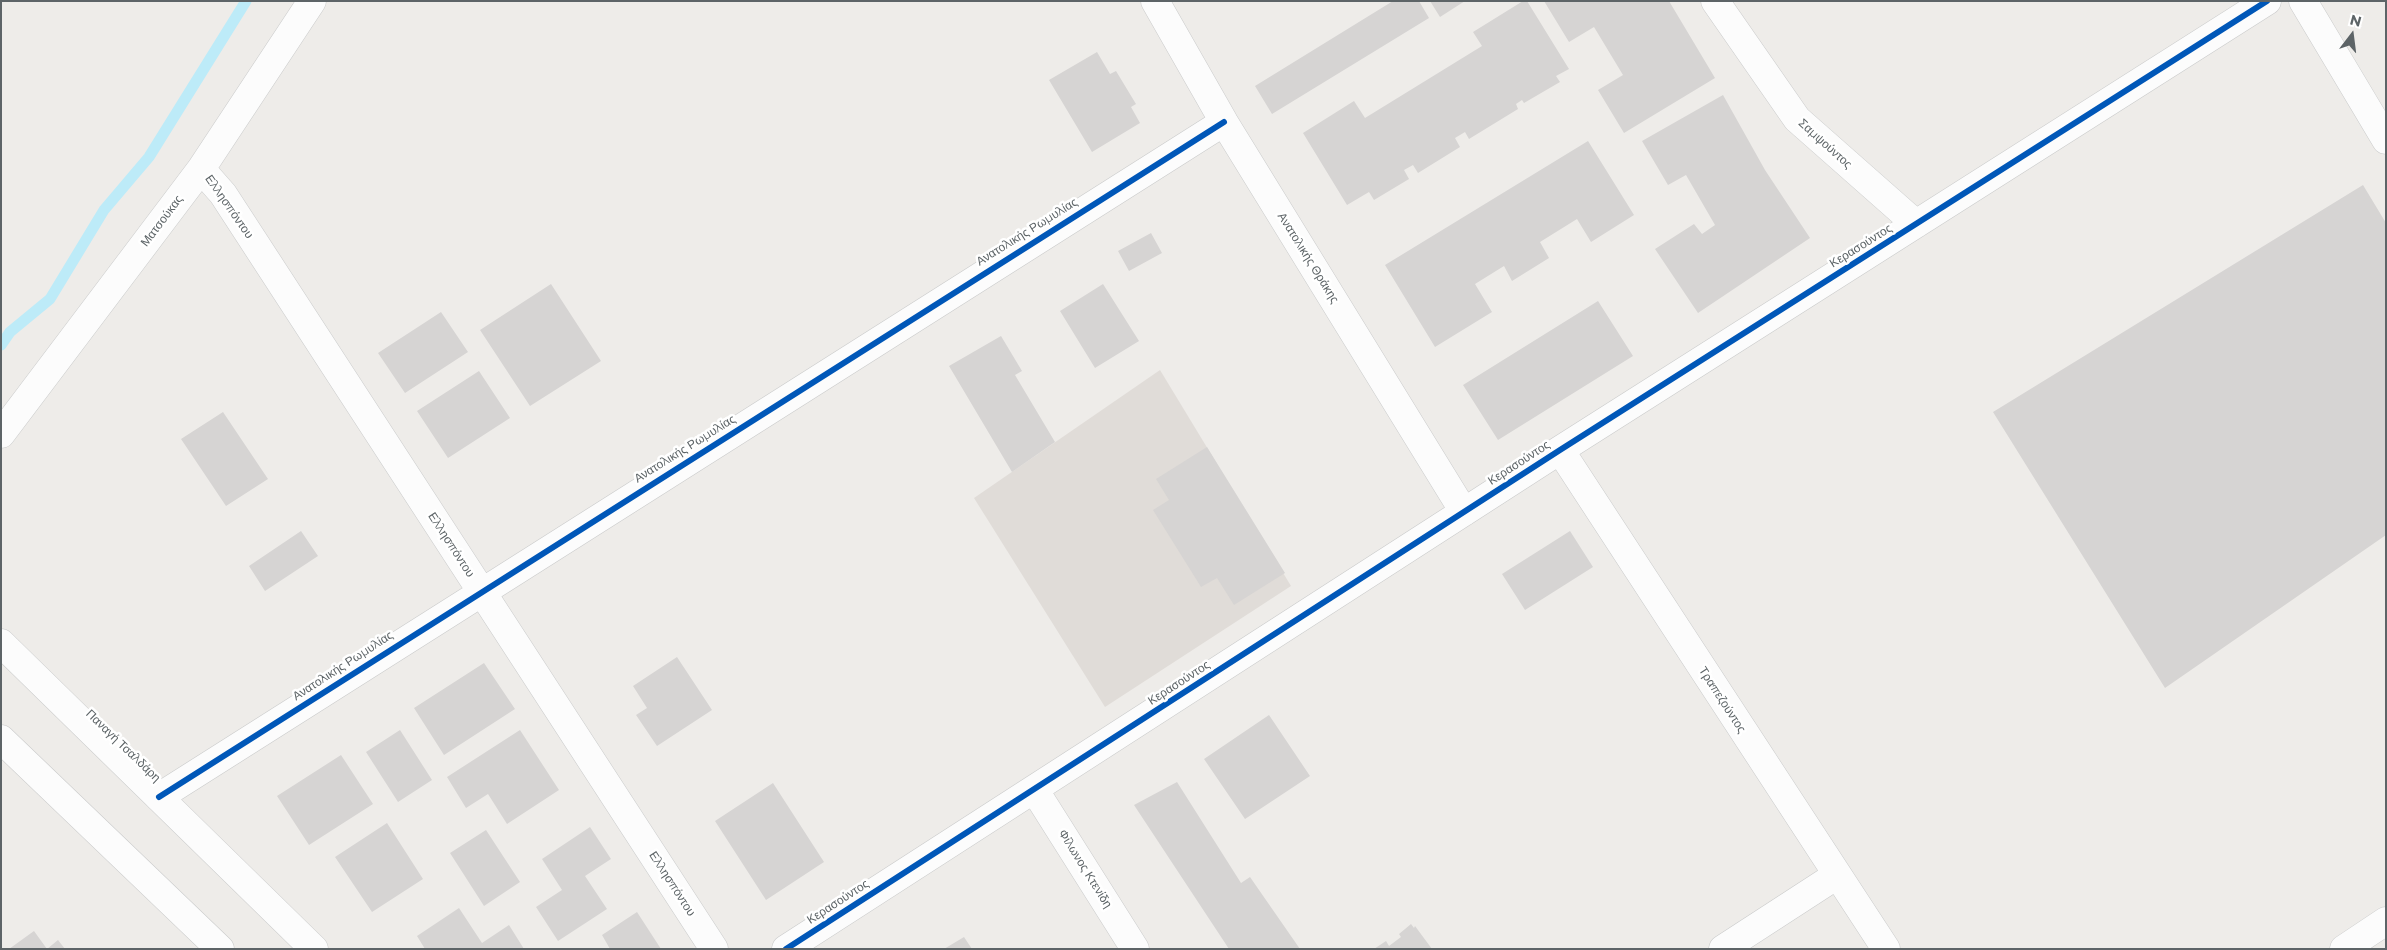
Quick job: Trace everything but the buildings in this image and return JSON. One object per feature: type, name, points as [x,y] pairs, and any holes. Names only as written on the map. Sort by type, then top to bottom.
[{"type":"street","name":"Ματσούκας","points":[[1,434],[201,169],[312,1]]},
{"type":"street","name":"Ανατολικής Θράκης","points":[[1155,1],[1224,122],[1464,512]]},
{"type":"street","name":"Σαμψούντος","points":[[1715,1],[1797,119],[1916,224]]},
{"type":"street","name":"Κερασούντος","points":[[786,949],[1560,450],[2267,1]]},
{"type":"street","points":[[2303,1],[2386,140]]},
{"type":"street","name":"Ανατολικής Ρωμυλίας","points":[[159,797],[481,591],[1224,122]]},
{"type":"street","name":"Ελλησπόντου","points":[[201,169],[223,194],[714,949]]},
{"type":"street","name":"Τραπεζούντος","points":[[1560,450],[1886,949]]},
{"type":"street","name":"Παναγή Τσαλδάρη","points":[[1,644],[314,949]]},
{"type":"street","points":[[1,739],[220,949]]},
{"type":"street","name":"Φίλωνος Κτενίδη","points":[[1034,789],[1135,949]]},
{"type":"street","points":[[1722,949],[1837,875]]},
{"type":"street","points":[[2344,949],[2386,921]]},
{"type":"shaded area","points":[[1160,370],[1291,586],[1105,707],[974,498]]},
{"type":"waterway","points":[[1,345],[10,332],[50,299],[104,210],[149,157],[246,1]]},
{"type":"cycle path","points":[[786,949],[1560,450],[2267,1]]},
{"type":"cycle path","points":[[159,797],[1224,122]]}]
